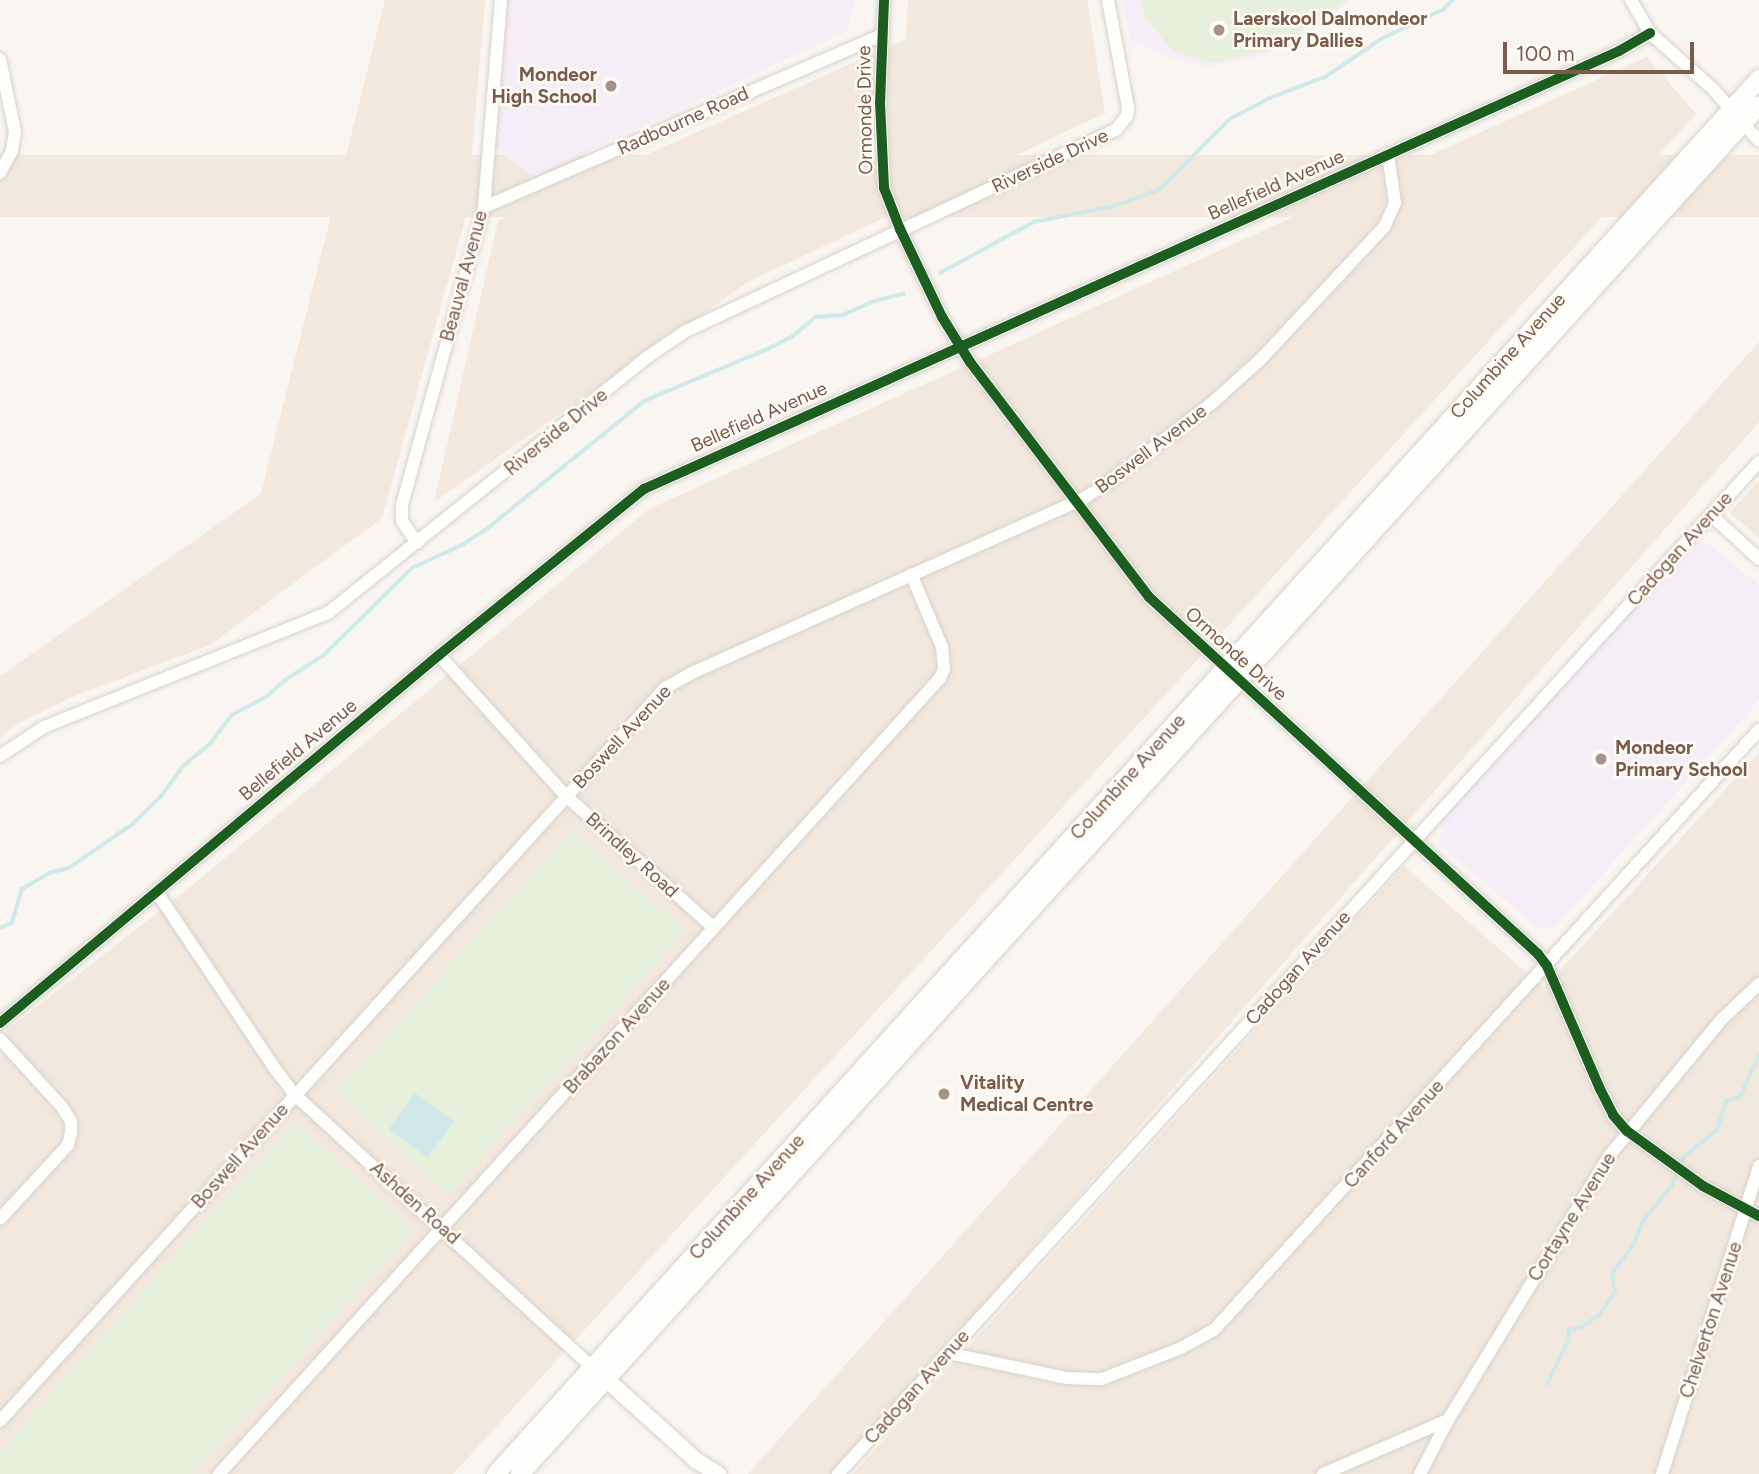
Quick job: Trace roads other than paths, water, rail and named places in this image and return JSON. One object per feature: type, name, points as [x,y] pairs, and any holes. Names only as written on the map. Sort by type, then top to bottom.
[{"type":"main road","name":"Columbine Avenue","points":[[1071,853],[1226,668],[1572,313],[1737,116],[1759,79]]},
{"type":"main road","name":"Columbine Avenue","points":[[496,1474],[599,1373],[1071,853],[1240,681],[1559,300],[1737,116],[1759,105]]},
{"type":"main road","points":[[1559,300],[1572,313]]},
{"type":"main road","name":"Columbine Avenue","points":[[520,1474],[599,1373]]},
{"type":"street","name":"Beauval Avenue","points":[[417,543],[402,521],[404,494],[484,207],[501,0]]},
{"type":"street","name":"Ormonde Drive","points":[[884,0],[881,35],[882,176],[900,229],[959,347],[1074,502],[1149,597],[1518,932],[1546,965],[1600,1089],[1613,1115],[1627,1131],[1685,1175],[1759,1216]]},
{"type":"street","name":"Riverside Drive","points":[[0,756],[44,727],[314,621],[341,604],[666,343],[703,321],[1108,134],[1123,123],[1127,100],[1108,0]]},
{"type":"street","points":[[1631,0],[1650,33],[1737,116],[1759,141]]},
{"type":"street","name":"Bellefield Avenue","points":[[0,1023],[439,655],[644,489],[1619,51],[1650,33]]},
{"type":"street","name":"Radbourne Road","points":[[484,207],[881,35]]},
{"type":"street","points":[[0,59],[15,132],[12,152],[0,173]]},
{"type":"street","name":"Boswell Avenue","points":[[0,1421],[654,698],[676,680],[1094,492],[1212,403],[1260,360],[1385,226],[1395,203],[1388,154]]},
{"type":"street","name":"Cadogan Avenue","points":[[838,1474],[1759,462]]},
{"type":"street","points":[[1712,516],[1759,559]]},
{"type":"street","name":"Brabazon Avenue","points":[[219,1474],[444,1229],[940,678],[944,669],[942,647],[911,574]]},
{"type":"street","name":"Brindley Road","points":[[439,655],[566,796],[714,928]]},
{"type":"street","name":"Canford Avenue","points":[[948,1353],[1088,1380],[1116,1377],[1205,1336],[1227,1319],[1759,730]]},
{"type":"street","name":"Ashden Road","points":[[156,891],[295,1095],[697,1461],[718,1474]]},
{"type":"street","name":"Cortayne Avenue","points":[[1419,1474],[1448,1420],[1589,1187],[1627,1131],[1722,1019],[1759,984]]},
{"type":"street","points":[[0,1039],[62,1108],[71,1122],[68,1145],[0,1219]]},
{"type":"street","name":"Chelverton Avenue","points":[[1662,1474],[1759,1166]]},
{"type":"street","points":[[1323,1474],[1448,1420]]},
{"type":"water","points":[[415,1093],[454,1121],[427,1158],[389,1129]]},
{"type":"waterway","points":[[940,273],[1034,222],[1114,206],[1159,190],[1230,119],[1270,98],[1327,76],[1383,38],[1444,9],[1453,0]]},
{"type":"waterway","points":[[0,928],[12,923],[22,889],[52,872],[69,868],[133,824],[162,795],[183,766],[210,744],[232,715],[266,697],[287,679],[324,655],[412,568],[462,545],[488,528],[644,401],[768,349],[793,336],[816,317],[843,315],[874,301],[903,294]]},
{"type":"waterway","points":[[1547,1384],[1568,1341],[1569,1330],[1582,1327],[1599,1315],[1615,1292],[1612,1273],[1633,1246],[1643,1221],[1671,1187],[1684,1157],[1717,1130],[1726,1101],[1740,1097],[1759,1055]]},
{"type":"place","name":"Laerskool Dalmondeor Primary Dallies","points":[[1219,30]]},
{"type":"place","name":"Mondeor High School","points":[[611,86]]},
{"type":"place","name":"Mondeor Primary School","points":[[1601,759]]},
{"type":"place","name":"Vitality Medical Centre","points":[[944,1094]]}]
